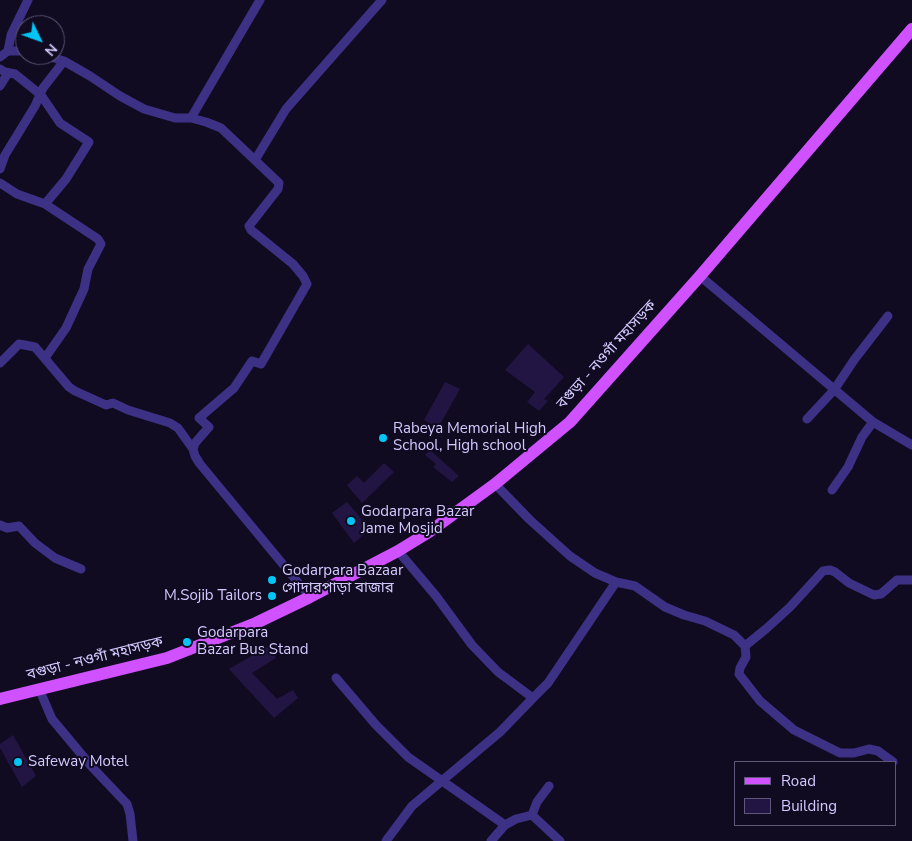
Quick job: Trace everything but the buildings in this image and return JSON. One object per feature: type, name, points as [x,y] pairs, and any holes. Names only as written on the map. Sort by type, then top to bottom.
[{"type":"main road","name":"বগুড়া - নওগাঁ মহাসড়ক","points":[[0,699],[40,691],[167,658],[256,624],[310,597],[429,532],[495,484],[570,422],[700,276],[912,29]]},
{"type":"street","points":[[4,54],[28,0]]},
{"type":"street","points":[[191,118],[260,0]]},
{"type":"street","points":[[255,160],[286,109],[382,0]]},
{"type":"street","points":[[65,62],[144,109],[175,118],[191,118],[221,128],[279,183],[278,189],[250,226],[251,230],[293,264],[307,284],[261,364],[252,362],[234,388],[199,418],[209,427],[195,443],[193,449]]},
{"type":"street","points":[[0,169],[5,155],[41,95],[43,88],[61,65]]},
{"type":"street","points":[[0,86],[4,71],[15,74],[41,95],[60,123],[89,142],[66,178],[45,204]]},
{"type":"street","points":[[0,183],[17,194],[45,204],[98,239],[100,244],[88,269],[84,289],[66,328],[45,358]]},
{"type":"street","points":[[700,276],[873,422],[912,445]]},
{"type":"street","points":[[807,419],[834,390],[854,360],[888,316]]},
{"type":"street","points":[[0,363],[19,344],[35,347],[69,387],[75,391],[106,405],[113,403],[128,410],[170,423],[178,428],[206,472],[310,597]]},
{"type":"street","points":[[832,490],[848,467],[862,437],[873,422]]},
{"type":"street","points":[[495,484],[530,520],[570,556],[595,573],[616,582],[634,586],[665,607],[705,621],[734,635],[745,646],[746,657],[739,674],[760,701],[794,730],[840,753],[854,753],[869,749],[878,751],[892,761]]},
{"type":"street","points":[[0,525],[7,528],[19,526],[35,544],[55,558],[81,569]]},
{"type":"street","points":[[398,550],[436,596],[472,645],[498,672],[533,698]]},
{"type":"street","points":[[745,646],[767,628],[824,571],[830,570],[835,572],[849,583],[874,595],[881,594],[897,580],[912,580]]},
{"type":"street","points":[[386,841],[412,806],[500,732],[548,683],[616,582]]},
{"type":"street","points":[[336,678],[376,725],[408,757],[505,825]]},
{"type":"street","points":[[40,691],[52,718],[92,767],[126,804],[130,814],[133,841]]},
{"type":"street","points":[[532,815],[549,786]]},
{"type":"street","points":[[491,841],[505,825],[516,819],[532,815]]},
{"type":"street","points":[[532,815],[560,841]]},
{"type":"place","name":"Rabeya Memorial High School, High school","points":[[383,438]]},
{"type":"place","name":"Godarpara Bazar Jame Mosjid","points":[[351,521]]},
{"type":"place","name":"Godarpara Bazaar গোদারপাড়া বাজার","points":[[272,580]]},
{"type":"place","name":"M.Sojib Tailors","points":[[272,596]]},
{"type":"place","name":"Godarpara Bazar Bus Stand","points":[[187,642]]},
{"type":"place","name":"Safeway Motel","points":[[18,762]]}]
